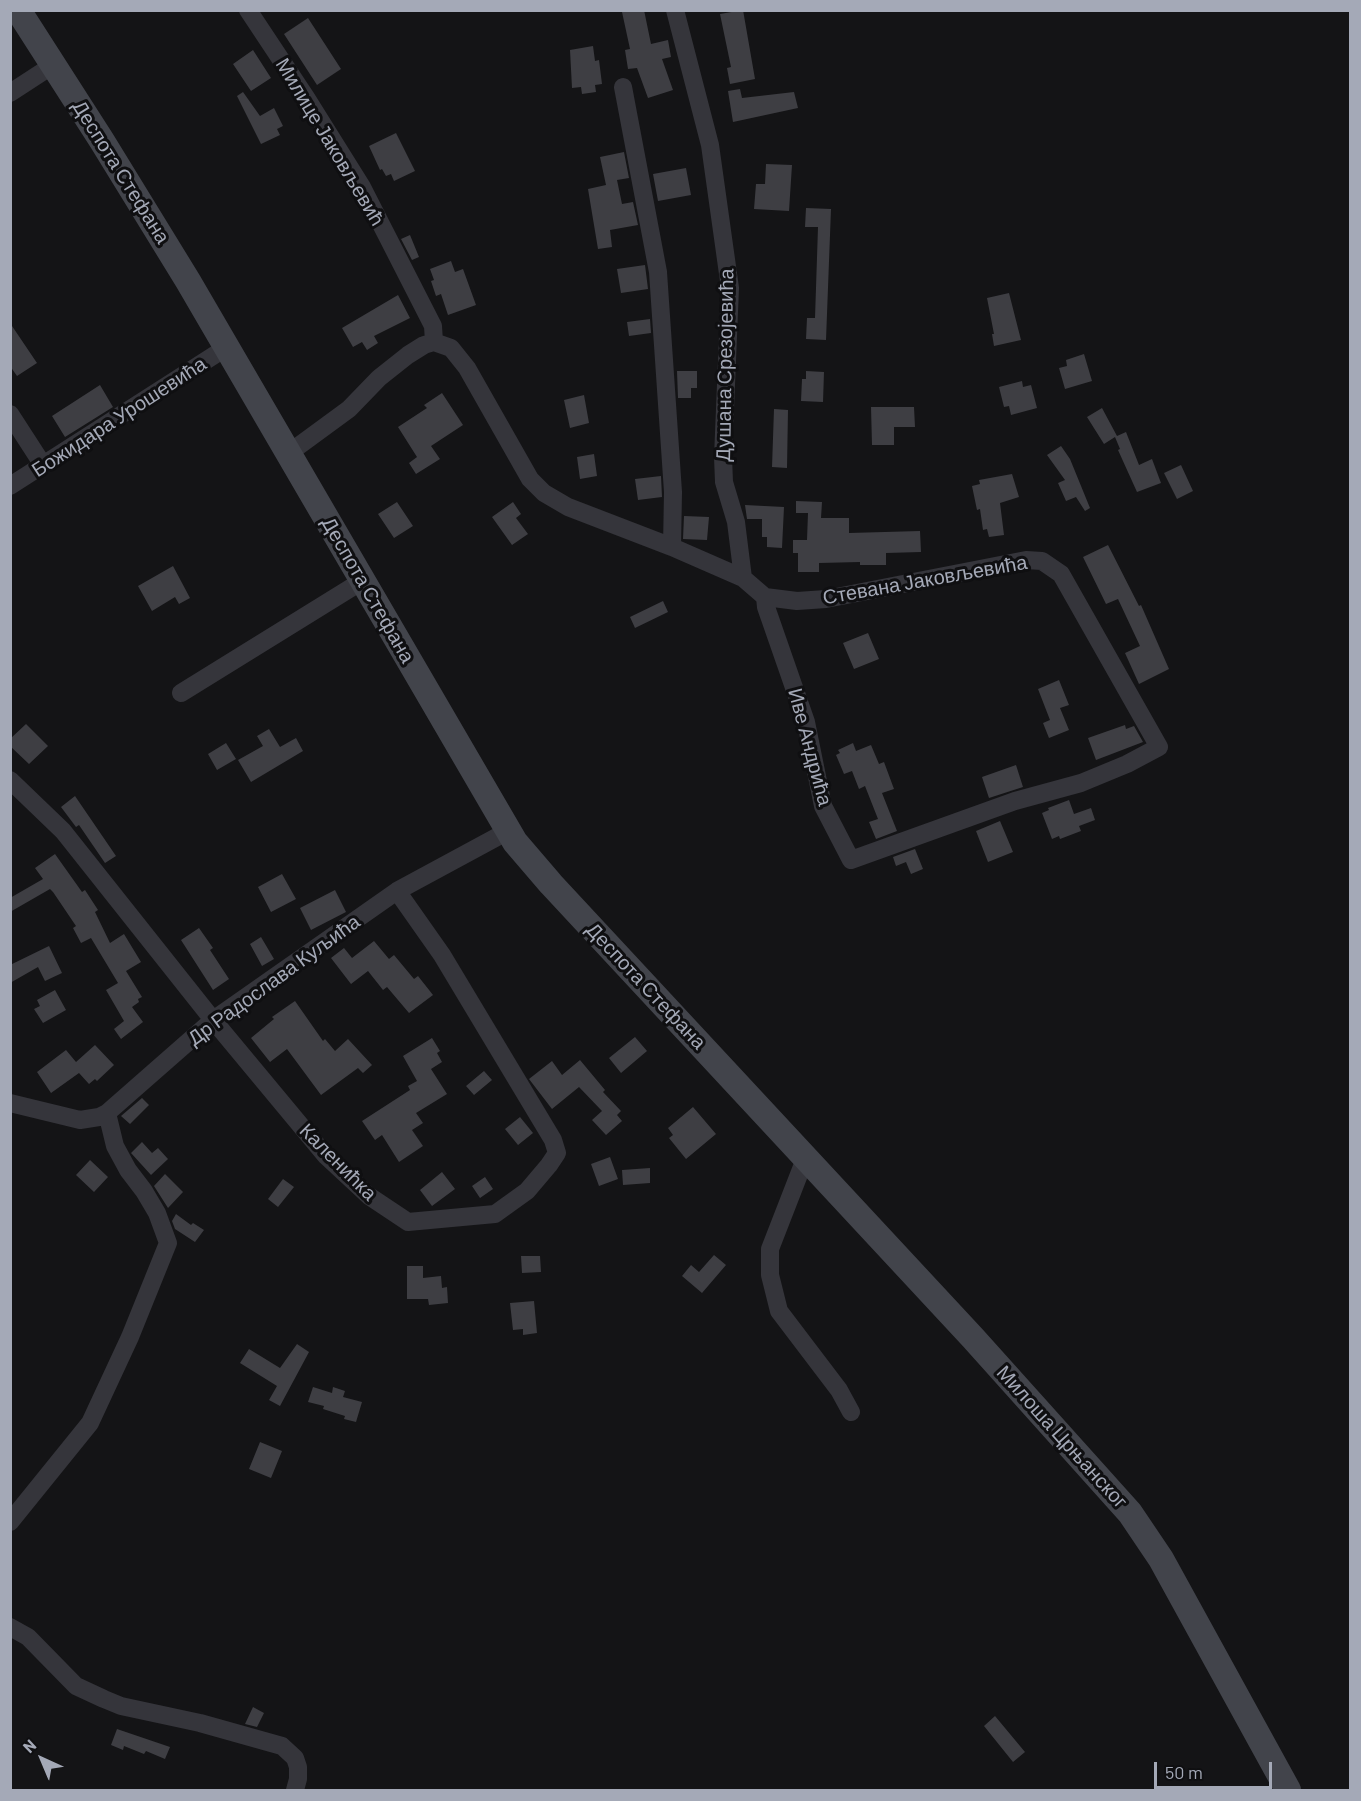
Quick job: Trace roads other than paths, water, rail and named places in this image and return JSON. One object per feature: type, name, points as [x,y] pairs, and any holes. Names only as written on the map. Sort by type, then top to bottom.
[{"type":"main road","name":"Деспота Стефана","points":[[18,10],[146,210],[508,831],[545,878],[776,1127]]},
{"type":"main road","name":"Милоша Црњанског","points":[[776,1127],[974,1338],[1130,1513],[1161,1559],[1288,1791]]},
{"type":"street","name":"Милице Јаковљевић","points":[[248,10],[362,187],[433,327],[435,342]]},
{"type":"street","name":"Душана Срезојевића","points":[[675,10],[710,145],[730,288],[724,482],[736,522],[743,578]]},
{"type":"street","points":[[10,93],[53,64]]},
{"type":"street","points":[[624,87],[658,272],[673,492],[672,547]]},
{"type":"street","points":[[289,453],[349,409],[380,378],[408,355],[424,345],[435,342],[451,348],[467,368],[530,479],[544,493],[568,507],[672,547],[743,578],[765,597]]},
{"type":"street","name":"Божидара Урошевића","points":[[10,486],[227,347]]},
{"type":"street","points":[[10,414],[43,465]]},
{"type":"street","name":"Стевана Јаковљевића","points":[[765,597],[797,601],[826,598],[1026,560],[1042,561],[1061,574],[1159,747],[1127,764],[1080,783],[1015,801],[851,860]]},
{"type":"street","points":[[181,693],[362,581]]},
{"type":"street","name":"Иве Андрића","points":[[765,597],[766,607],[806,722],[824,806],[851,860]]},
{"type":"street","name":"Каленићка","points":[[10,780],[63,831],[213,1020],[326,1156],[369,1196],[408,1222],[495,1214],[527,1191],[557,1153],[553,1140],[442,955],[397,891]]},
{"type":"street","name":"Др Радослава Куљића","points":[[10,1103],[80,1120],[99,1117],[107,1113],[213,1020],[397,891],[508,831]]},
{"type":"street","points":[[10,1522],[90,1423],[129,1338],[168,1243],[157,1213],[115,1146],[107,1113]]},
{"type":"street","points":[[806,1159],[770,1249],[770,1275],[778,1311],[839,1390],[851,1412]]},
{"type":"street","points":[[10,1628],[28,1637],[76,1686],[104,1699],[121,1706],[200,1723],[282,1746],[295,1758],[298,1767],[295,1791]]}]
